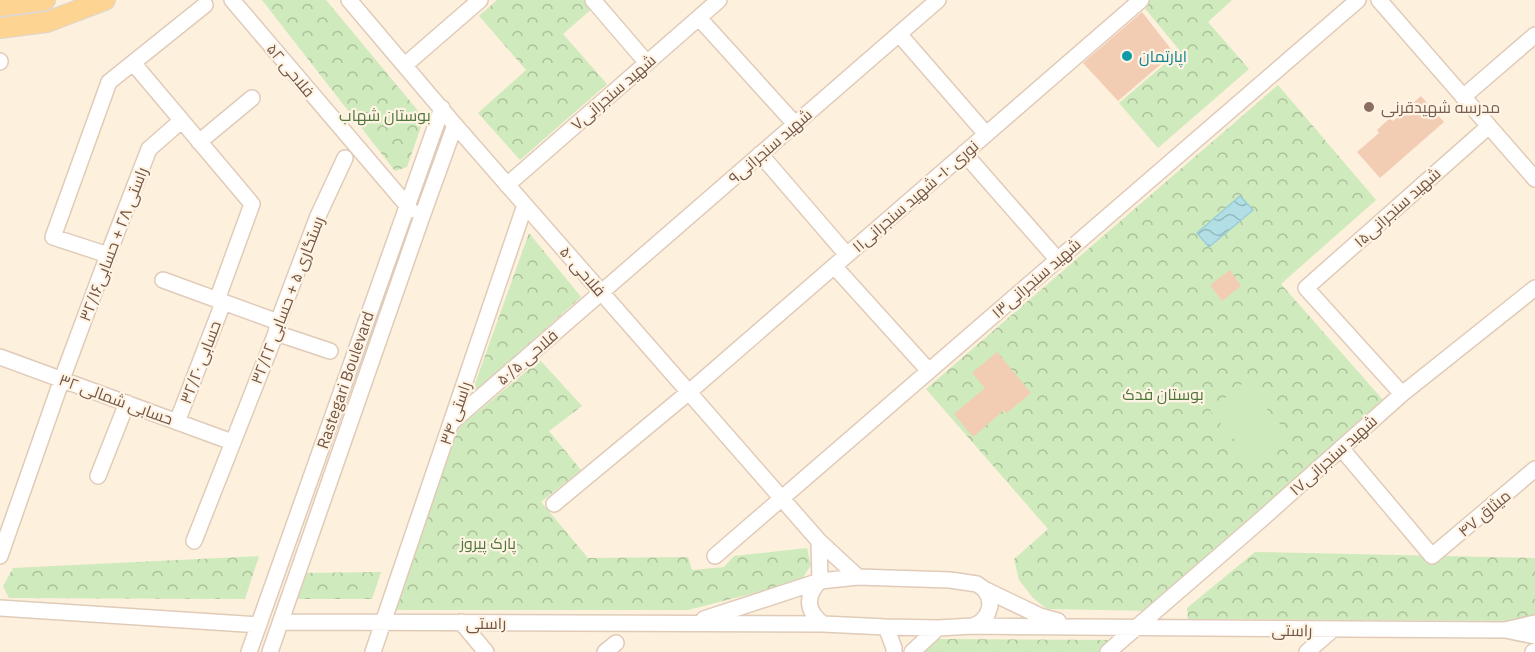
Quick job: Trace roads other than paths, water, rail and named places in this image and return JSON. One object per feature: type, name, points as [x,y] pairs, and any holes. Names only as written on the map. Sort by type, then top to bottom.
[{"type":"main road","points":[[0,6],[45,0]]},
{"type":"main road","points":[[0,28],[47,22],[105,0]]},
{"type":"street","name":"فلاحی ۵۲","points":[[232,0],[420,222]]},
{"type":"street","name":"فلاحی ۵۰","points":[[349,0],[507,185],[819,541],[858,577]]},
{"type":"street","points":[[405,65],[480,0]]},
{"type":"street","points":[[593,0],[647,63]]},
{"type":"street","name":"شهید سنجرانی۷","points":[[507,185],[719,0]]},
{"type":"street","name":"شهید سنجرانی۹","points":[[601,292],[938,0]]},
{"type":"street","name":"نوری ۱۰- شهید سنجرانی۱۱","points":[[554,504],[689,392],[1141,0]]},
{"type":"street","name":"شهید سنجرانی۱۳","points":[[715,556],[1358,0]]},
{"type":"street","points":[[1379,0],[1535,179]]},
{"type":"street","points":[[108,255],[53,237],[109,82],[205,5]]},
{"type":"street","points":[[699,18],[795,124]]},
{"type":"street","points":[[899,34],[986,134]]},
{"type":"street","points":[[1463,97],[1535,35]]},
{"type":"street","points":[[134,64],[199,142],[252,98]]},
{"type":"street","name":"Rastegari Boulevard","points":[[249,652],[442,108]]},
{"type":"street","name":"راستی ۲۸ + حسابی۳۲/۱۶","points":[[0,556],[62,379],[149,149],[181,121]]},
{"type":"street","name":"Rastegari Boulevard","points":[[270,652],[455,125]]},
{"type":"street","name":"شهید سنجرانی۱۵","points":[[1402,394],[1306,288],[1489,126]]},
{"type":"street","name":"حسابی ۳۲/۲۰","points":[[177,422],[252,204],[199,142]]},
{"type":"street","points":[[964,153],[1058,260]]},
{"type":"street","points":[[760,154],[847,255]]},
{"type":"street","name":"رستگاری ۵ + حسابی ۳۲/۲۲","points":[[194,541],[318,216],[345,158]]},
{"type":"street","name":"راستی ۳۴","points":[[373,652],[525,205]]},
{"type":"street","points":[[834,266],[929,371]]},
{"type":"street","points":[[163,280],[220,302],[330,351]]},
{"type":"street","name":"شهید سنجرانی۱۷","points":[[1108,652],[1402,394],[1535,288]]},
{"type":"street","name":"فلاحی ۵۰/۵","points":[[452,422],[601,292]]},
{"type":"street","name":"حسابی شمالی ۳۲","points":[[0,357],[232,442]]},
{"type":"street","points":[[98,476],[127,404]]},
{"type":"street","name":"میثاق ۴۷","points":[[1341,448],[1432,556],[1535,469]]},
{"type":"street","points":[[819,541],[820,581],[813,588],[809,598],[810,608],[815,618],[824,624]]},
{"type":"street","name":"راستی","points":[[691,624],[820,581],[858,577],[950,580],[977,584],[1040,616],[1078,627]]},
{"type":"street","points":[[973,626],[987,615],[990,606],[989,597],[984,589]]},
{"type":"street","points":[[0,608],[259,625]]},
{"type":"street","name":"راستی","points":[[281,622],[1505,630]]},
{"type":"street","points":[[461,622],[486,652]]},
{"type":"street","points":[[1505,630],[1535,623]]},
{"type":"street","points":[[886,627],[894,652]]},
{"type":"street","points":[[912,652],[938,628]]},
{"type":"street","points":[[1307,652],[1332,630]]},
{"type":"street","points":[[1505,630],[1535,636]]},
{"type":"water","points":[[1240,196],[1253,210],[1209,247],[1197,233]]},
{"type":"place","name":"اپارتمان","points":[[1127,56]]},
{"type":"place","name":"مدرسه شهیدقرنی","points":[[1369,107]]},
{"type":"park label","name":"بوستان شهاب","points":[[385,115]]},
{"type":"park label","name":"بوستان فدک","points":[[1163,394]]},
{"type":"park label","name":"پارک پیروز","points":[[488,543]]}]
